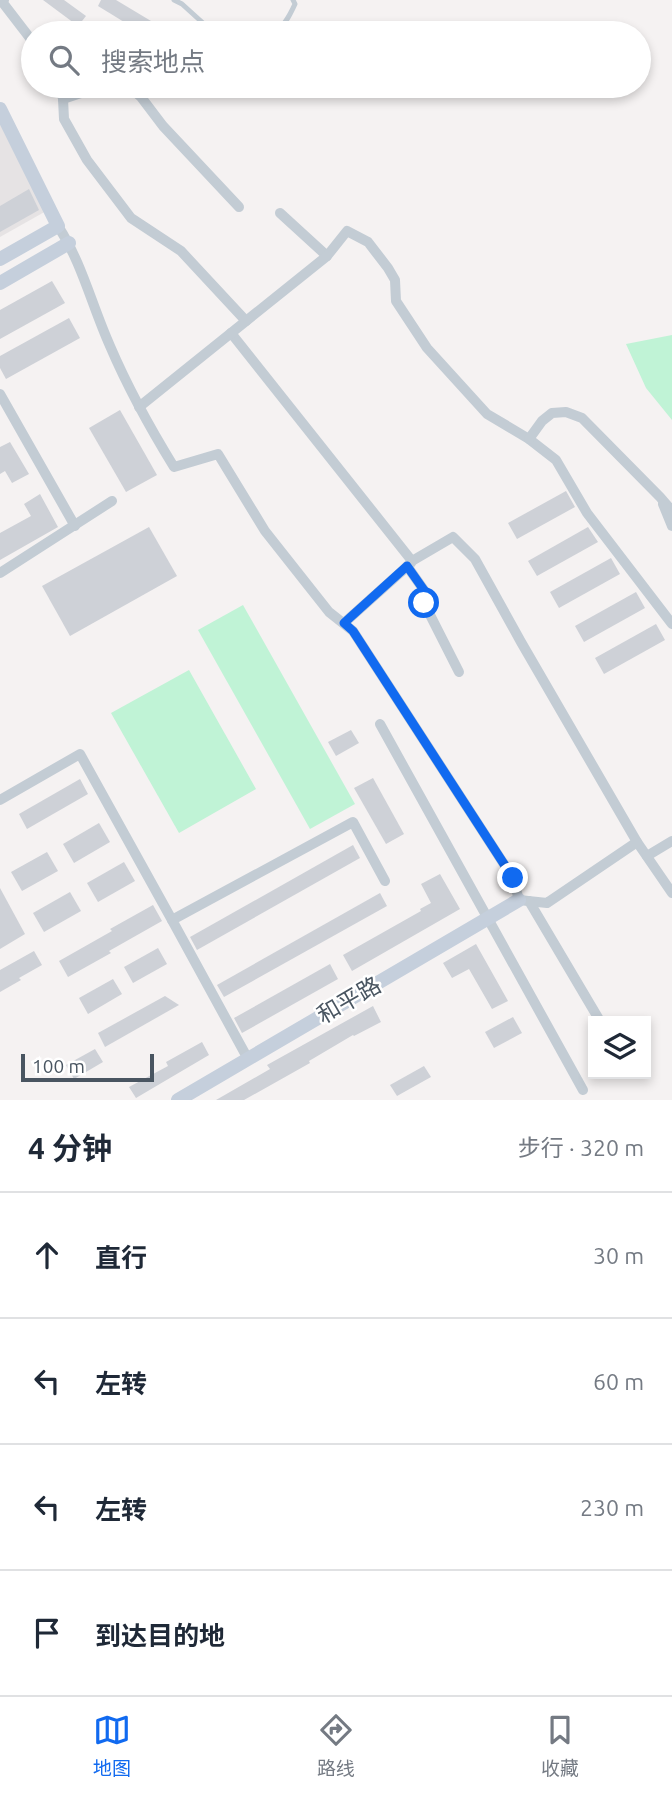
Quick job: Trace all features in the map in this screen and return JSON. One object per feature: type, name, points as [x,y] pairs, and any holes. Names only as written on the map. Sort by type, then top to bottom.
[{"type":"street","points":[[4,0],[3,3],[21,26]]},
{"type":"street","points":[[66,98],[63,99],[64,119],[87,160],[131,218],[181,251],[246,321]]},
{"type":"street","points":[[142,98],[163,127],[239,207]]},
{"type":"street","points":[[0,108],[69,243],[109,345],[139,407],[174,467],[218,454],[265,531],[329,611],[353,631],[513,878],[524,901],[597,1016]]},
{"type":"street","points":[[280,213],[327,257]]},
{"type":"street","points":[[0,259],[58,226]]},
{"type":"street","points":[[139,407],[327,257],[347,231],[368,242],[388,268],[395,280],[396,301],[427,348],[487,414],[529,439],[556,460],[587,513],[672,624]]},
{"type":"street","points":[[0,283],[69,243]]},
{"type":"street","points":[[231,333],[409,564],[426,593],[424,603],[458,672]]},
{"type":"street","points":[[0,394],[75,526]]},
{"type":"street","points":[[529,439],[552,412],[566,412],[582,418],[672,511]]},
{"type":"street","points":[[660,497],[672,526]]},
{"type":"street","points":[[0,573],[112,501]]},
{"type":"street","points":[[344,623],[409,564],[453,537],[475,559],[637,842],[672,893]]},
{"type":"street","points":[[380,724],[583,1090]]},
{"type":"street","points":[[0,800],[80,754],[247,1059]]},
{"type":"street","points":[[172,920],[353,822],[386,881]]},
{"type":"street","points":[[647,856],[672,841]]},
{"type":"street","points":[[524,901],[547,903],[637,842]]},
{"type":"street","name":"和平路","points":[[178,1100],[487,919],[524,901]]},
{"type":"lane","points":[[174,0],[201,21]]},
{"type":"lane","points":[[286,21],[295,4],[293,0]]},
{"type":"shaded area","points":[[0,123],[48,210],[0,237]]},
{"type":"green space","points":[[672,335],[672,420],[646,388],[626,344]]},
{"type":"green space","points":[[243,605],[355,804],[310,829],[198,630]]},
{"type":"green space","points":[[189,670],[256,789],[179,833],[111,713]]},
{"type":"building","points":[[43,0],[64,0],[86,16],[82,21],[71,21]]},
{"type":"building","points":[[101,0],[116,0],[151,21],[122,21],[98,6]]},
{"type":"building","points":[[29,189],[39,210],[0,232],[0,206]]},
{"type":"building","points":[[52,281],[65,303],[0,339],[0,310]]},
{"type":"building","points":[[69,318],[80,338],[6,379],[0,368],[0,356]]},
{"type":"building","points":[[120,410],[157,475],[126,492],[89,428]]},
{"type":"building","points":[[10,442],[29,474],[12,483],[5,471],[0,474],[0,447]]},
{"type":"building","points":[[566,491],[575,507],[517,539],[508,523]]},
{"type":"building","points":[[40,494],[58,527],[0,560],[0,533],[31,516],[24,504]]},
{"type":"building","points":[[149,527],[177,576],[70,636],[42,586]]},
{"type":"building","points":[[588,527],[598,542],[537,576],[528,561]]},
{"type":"building","points":[[611,558],[620,574],[559,608],[550,592]]},
{"type":"building","points":[[636,592],[645,608],[584,642],[575,626]]},
{"type":"building","points":[[656,624],[665,640],[604,674],[595,658]]},
{"type":"building","points":[[351,730],[359,743],[336,756],[328,742]]},
{"type":"building","points":[[373,778],[404,834],[386,844],[354,788]]},
{"type":"building","points":[[80,779],[88,794],[27,829],[19,814]]},
{"type":"building","points":[[99,823],[110,842],[74,863],[63,844]]},
{"type":"building","points":[[353,845],[360,858],[197,950],[190,937]]},
{"type":"building","points":[[47,852],[58,871],[22,891],[11,872]]},
{"type":"building","points":[[124,862],[135,881],[98,902],[87,883]]},
{"type":"building","points":[[440,874],[460,909],[352,971],[343,955],[431,903],[421,884]]},
{"type":"building","points":[[0,888],[25,934],[0,949]]},
{"type":"building","points":[[70,892],[81,911],[44,932],[33,913]]},
{"type":"building","points":[[380,893],[387,906],[224,997],[217,985]]},
{"type":"building","points":[[153,905],[162,921],[68,977],[59,961]]},
{"type":"building","points":[[476,944],[508,1001],[492,1009],[469,969],[452,978],[443,963]]},
{"type":"building","points":[[158,948],[167,964],[133,983],[124,967]]},
{"type":"building","points":[[34,951],[42,965],[0,992],[0,970]]},
{"type":"building","points":[[330,964],[338,979],[242,1033],[234,1018]]},
{"type":"building","points":[[113,979],[122,994],[88,1014],[79,998]]},
{"type":"building","points":[[165,996],[179,1005],[105,1047],[98,1033]]},
{"type":"building","points":[[373,1006],[381,1022],[353,1035],[244,1100],[216,1100],[270,1069],[267,1065]]},
{"type":"building","points":[[513,1017],[522,1033],[494,1048],[485,1032]]},
{"type":"building","points":[[202,1042],[209,1055],[136,1098],[129,1087],[168,1066],[166,1062]]},
{"type":"building","points":[[95,1049],[103,1062],[74,1079],[66,1065]]},
{"type":"building","points":[[424,1066],[431,1077],[397,1096],[390,1085]]},
{"type":"route","points":[[424,603],[426,593],[407,566],[344,623],[353,631],[513,878]]}]
